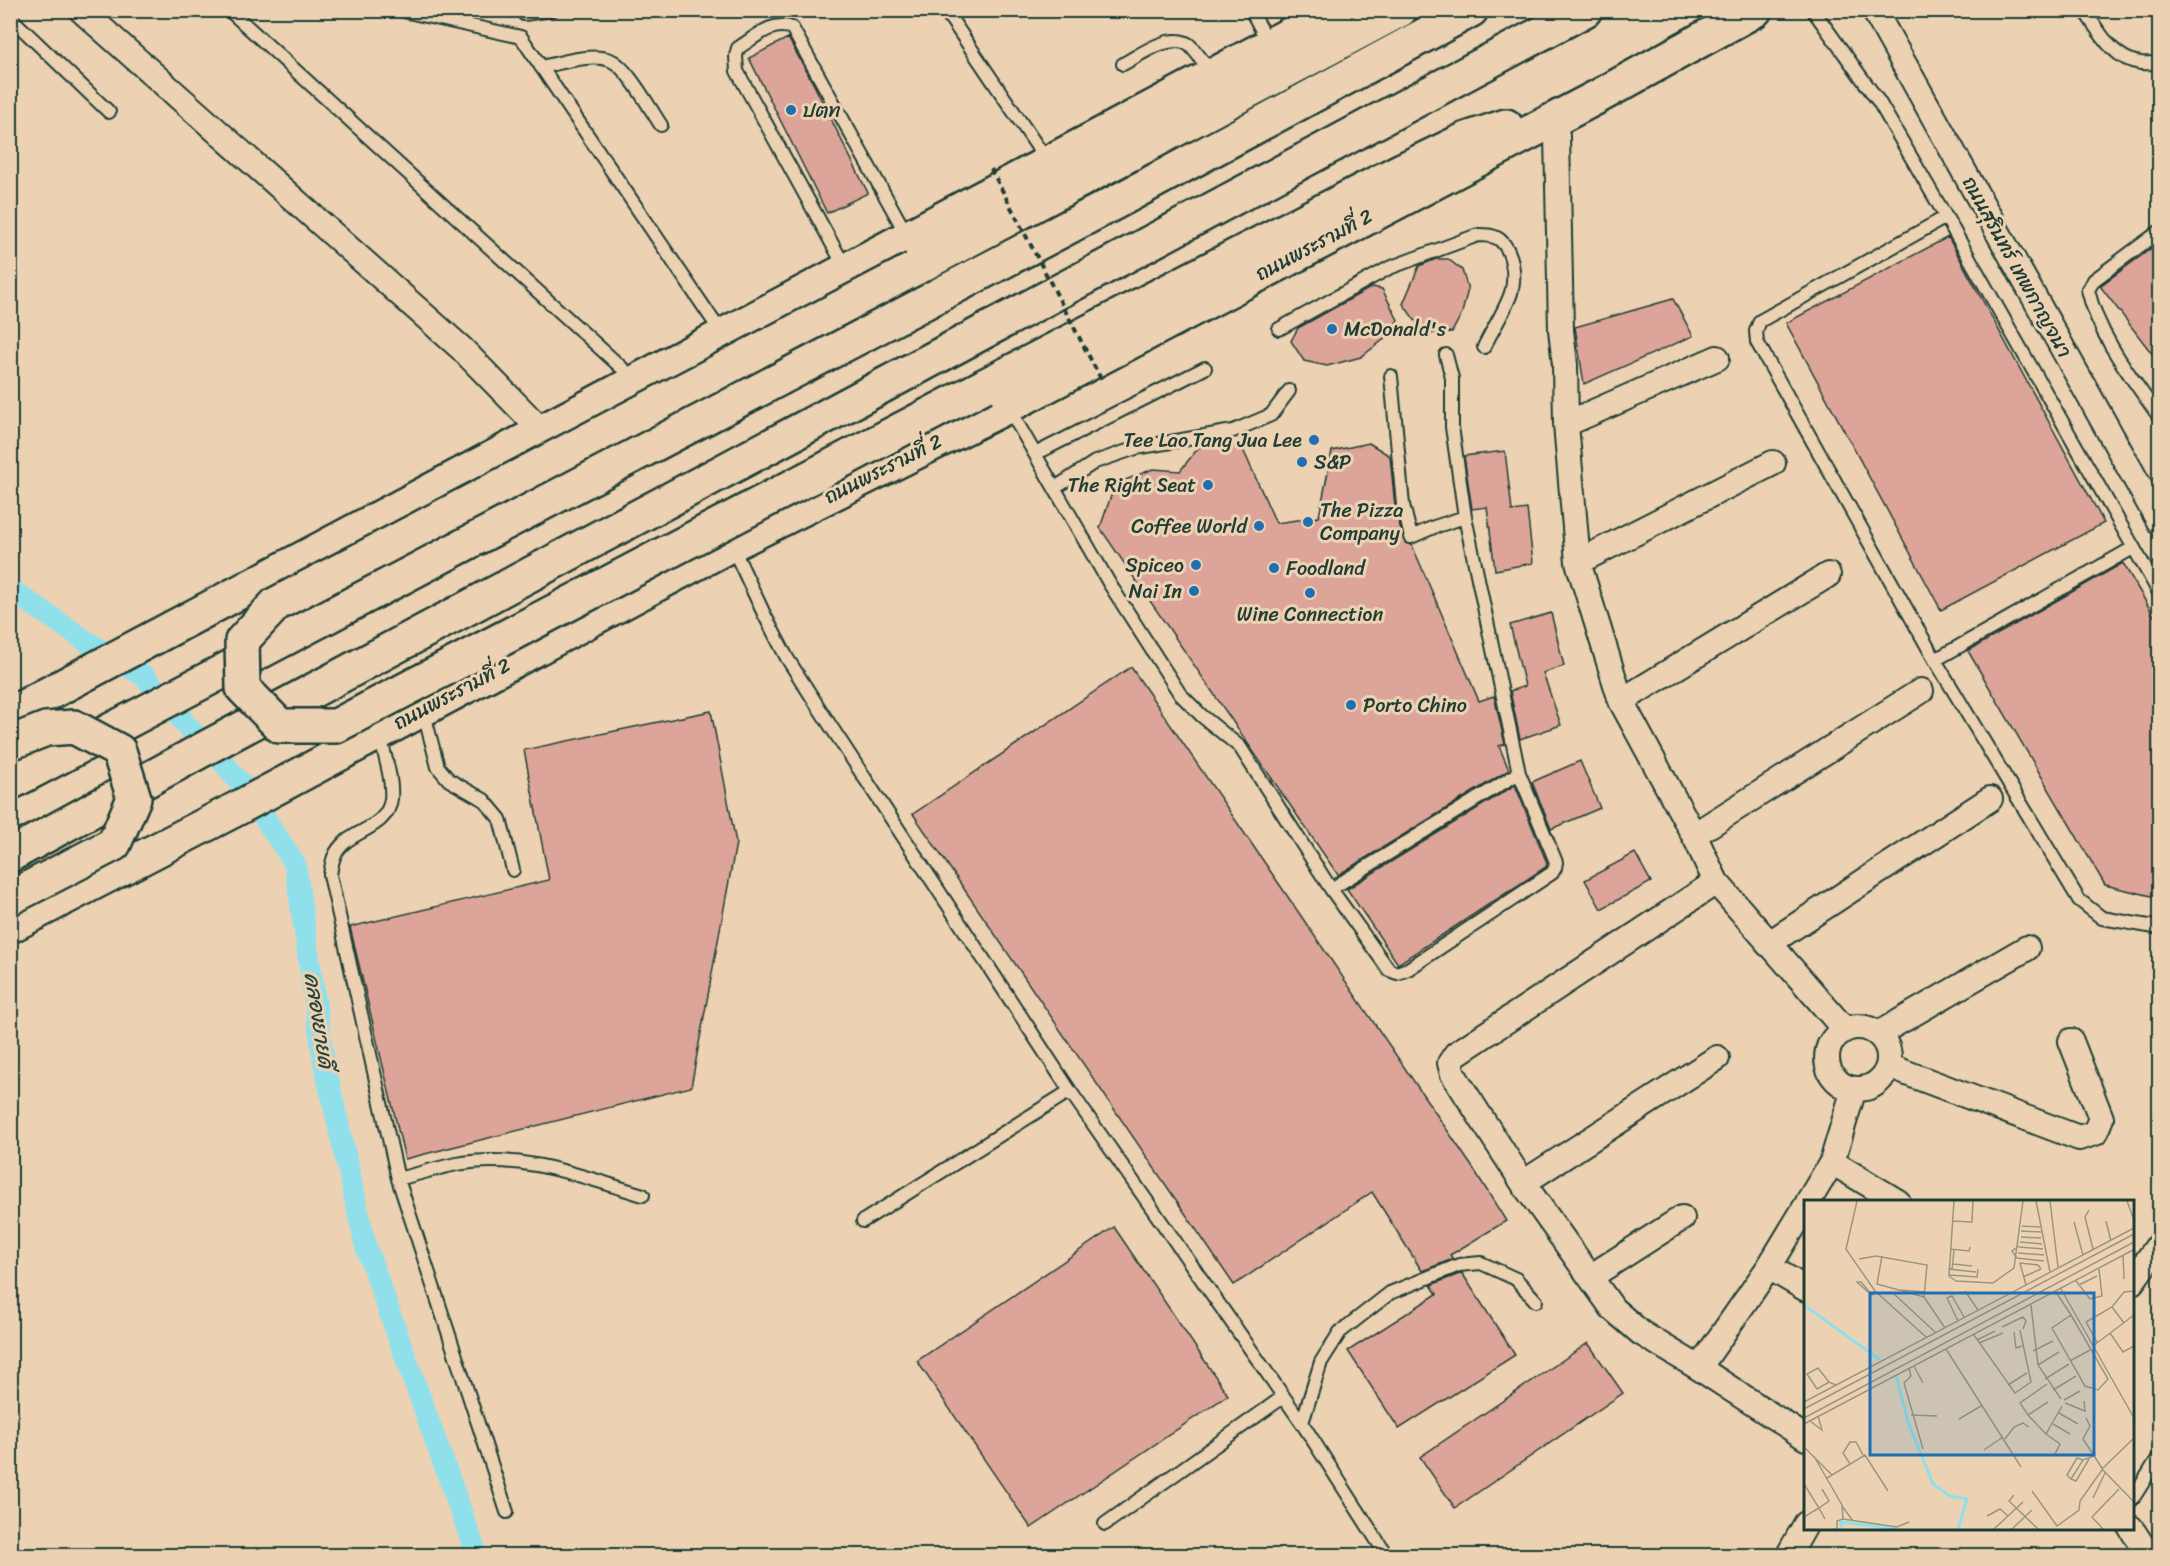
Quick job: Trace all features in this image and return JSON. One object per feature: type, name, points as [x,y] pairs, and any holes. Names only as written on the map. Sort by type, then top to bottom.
[{"type":"main road","points":[[10,714],[847,270],[911,253],[1048,163],[1336,10]]},
{"type":"main road","points":[[1400,10],[911,253],[276,604],[242,641],[243,688],[280,726],[336,726],[996,396],[1464,140],[1599,96]]},
{"type":"main road","points":[[10,783],[1116,202],[1471,10]]},
{"type":"main road","points":[[10,855],[1586,10]]},
{"type":"main road","name":"ถนนพระรามที่ 2","points":[[10,926],[238,808],[732,544],[996,396],[1599,96],[1755,10]]},
{"type":"main road","points":[[10,743],[46,729],[74,727],[119,752],[134,798],[114,844],[10,898]]},
{"type":"street","points":[[81,10],[462,349],[543,432]]},
{"type":"street","name":"ถนนสุรินทร์ เทพกาญจนา","points":[[1874,10],[2157,513]]},
{"type":"street","points":[[1554,118],[1557,136],[1561,330],[1565,365],[1566,424],[1578,562],[1621,700],[1694,835],[1716,882],[1845,1030]]},
{"type":"street","points":[[1566,424],[1717,358]]},
{"type":"street","points":[[1578,562],[1773,463]]},
{"type":"street","points":[[1621,700],[1828,575]]},
{"type":"street","points":[[1694,835],[1921,691]]},
{"type":"street","points":[[1768,944],[1990,799]]},
{"type":"street","points":[[1716,882],[1456,1054],[1450,1063],[1453,1074],[1523,1184],[1613,1309],[1641,1333],[1804,1437]]},
{"type":"street","points":[[1878,1034],[2027,948]]},
{"type":"street","points":[[1862,1027],[1878,1034],[1888,1049],[1888,1066],[1879,1081],[1871,1086],[1854,1089],[1836,1080],[1827,1063],[1830,1043],[1845,1030],[1862,1027]]},
{"type":"street","points":[[1888,1066],[2079,1138],[2095,1132],[2101,1118],[2071,1041]]},
{"type":"street","points":[[1523,1184],[1717,1058]]},
{"type":"street","points":[[1809,1200],[1832,1162],[1854,1089]]},
{"type":"street","points":[[1832,1162],[1895,1200]]},
{"type":"street","points":[[1699,1368],[1769,1267],[1804,1209]]},
{"type":"street","points":[[1590,1277],[1682,1218]]},
{"type":"street","points":[[2134,1281],[2160,1243]]},
{"type":"street","points":[[1769,1267],[1804,1288]]},
{"type":"street","points":[[1788,1556],[1804,1528]]},
{"type":"street","points":[[2132,1530],[2149,1556]]},
{"type":"lane","points":[[23,10],[12,19],[109,112]]},
{"type":"lane","points":[[229,10],[637,382]]},
{"type":"lane","points":[[399,10],[520,37],[724,336]]},
{"type":"lane","points":[[520,37],[524,12],[552,10]]},
{"type":"lane","points":[[945,10],[1048,163]]},
{"type":"lane","points":[[1251,10],[1270,45]]},
{"type":"lane","points":[[1813,10],[1879,102],[2160,594]]},
{"type":"lane","points":[[2084,10],[2113,50],[2130,62],[2155,64],[2160,62]]},
{"type":"lane","points":[[847,270],[737,71],[738,48],[774,25],[792,28],[911,253]]},
{"type":"lane","points":[[1123,64],[1174,40],[1189,44],[1213,75]]},
{"type":"lane","points":[[541,67],[583,58],[610,60],[628,75],[661,125]]},
{"type":"lane","points":[[1946,217],[1760,321],[1756,332],[1757,342],[1935,660],[2079,900],[2102,918],[2160,928]]},
{"type":"lane","points":[[2160,231],[2094,280],[2088,291],[2092,307],[2110,344],[2160,418]]},
{"type":"lane","points":[[1279,329],[1389,268],[1478,235],[1493,236],[1508,248],[1513,270],[1511,292],[1484,347]]},
{"type":"lane","points":[[996,396],[1035,454],[1110,583],[1180,694],[1202,716],[1240,747],[1331,889],[1389,970],[1397,973],[1408,969],[1552,873],[1556,862],[1519,773],[1465,517],[1452,427],[1452,378],[1446,355]]},
{"type":"lane","points":[[1035,454],[1205,368]]},
{"type":"lane","points":[[1391,376],[1403,505],[1411,537],[1465,517]]},
{"type":"lane","points":[[1055,488],[1095,462],[1136,448],[1233,431],[1271,415],[1289,390]]},
{"type":"lane","points":[[732,544],[787,658],[1070,1091],[1302,1423],[1387,1556]]},
{"type":"lane","points":[[1935,660],[2133,548]]},
{"type":"lane","points":[[423,709],[438,767],[449,780],[484,800],[500,819],[513,870]]},
{"type":"lane","points":[[379,733],[390,788],[390,801],[385,816],[374,826],[344,843],[334,856],[330,875],[398,1179],[507,1512]]},
{"type":"lane","points":[[1331,889],[1519,773]]},
{"type":"lane","points":[[863,1221],[1070,1091]]},
{"type":"lane","points":[[398,1179],[458,1164],[515,1162],[568,1172],[643,1195]]},
{"type":"lane","points":[[1302,1423],[1321,1362],[1340,1332],[1390,1293],[1459,1265],[1481,1263],[1516,1279],[1536,1301]]},
{"type":"lane","points":[[1105,1524],[1283,1397]]},
{"type":"lane","points":[[2134,1498],[2160,1455]]},
{"type":"path","points":[[991,169],[1102,381]]},
{"type":"building","points":[[788,38],[868,193],[827,213],[749,58]]},
{"type":"building","points":[[1948,237],[2104,523],[1941,610],[1786,323]]},
{"type":"building","points":[[2160,242],[2160,364],[2100,286]]},
{"type":"building","points":[[1436,259],[1448,259],[1462,270],[1468,289],[1462,313],[1452,332],[1425,334],[1403,304],[1419,266]]},
{"type":"building","points":[[1372,287],[1382,289],[1398,320],[1383,340],[1361,357],[1327,366],[1304,361],[1291,341],[1298,328]]},
{"type":"building","points":[[1673,299],[1693,336],[1584,384],[1575,327]]},
{"type":"building","name":"Porto Chino","points":[[1369,443],[1390,456],[1395,506],[1403,539],[1412,545],[1479,701],[1494,696],[1505,744],[1499,746],[1509,770],[1338,875],[1100,528],[1115,484],[1153,469],[1180,471],[1199,447],[1241,445],[1276,523],[1319,517],[1332,451]]},
{"type":"building","points":[[1505,451],[1512,511],[1527,509],[1533,563],[1495,570],[1487,507],[1472,509],[1464,456]]},
{"type":"building","points":[[2123,563],[2160,626],[2160,898],[2105,885],[1968,651]]},
{"type":"building","points":[[1551,613],[1564,666],[1543,673],[1561,725],[1520,739],[1510,691],[1525,686],[1510,625]]},
{"type":"building","points":[[1131,667],[1473,1168],[1506,1221],[1450,1255],[1453,1259],[1422,1271],[1372,1192],[1234,1285],[913,814]]},
{"type":"building","points":[[711,711],[736,843],[691,1087],[405,1159],[350,927],[549,880],[524,750]]},
{"type":"building","points":[[1580,761],[1600,808],[1551,829],[1532,782]]},
{"type":"building","points":[[1515,785],[1547,863],[1546,867],[1398,964],[1347,889]]},
{"type":"building","points":[[1635,853],[1651,882],[1601,909],[1585,880]]},
{"type":"building","points":[[1114,1227],[1228,1395],[1031,1528],[917,1361]]},
{"type":"building","points":[[1462,1273],[1515,1355],[1399,1429],[1348,1351],[1437,1294],[1431,1285]]},
{"type":"building","points":[[1588,1343],[1623,1393],[1455,1508],[1420,1457]]},
{"type":"waterway","name":"คลองยายดี","points":[[10,589],[89,643],[144,676],[195,735],[214,751],[246,790],[295,864],[324,1062],[366,1247],[477,1556]]},
{"type":"place","name":"ปตท","points":[[791,110]]},
{"type":"place","name":"McDonald's","points":[[1332,329]]},
{"type":"place","name":"Tee Lao Tang Jua Lee","points":[[1314,440]]},
{"type":"place","name":"S&P","points":[[1302,462]]},
{"type":"place","name":"The Right Seat","points":[[1208,485]]},
{"type":"place","name":"The Pizza Company","points":[[1308,522]]},
{"type":"place","name":"Coffee World","points":[[1259,526]]},
{"type":"place","name":"Spiceo","points":[[1196,565]]},
{"type":"place","name":"Foodland","points":[[1274,568]]},
{"type":"place","name":"Nai In","points":[[1194,591]]},
{"type":"place","name":"Wine Connection","points":[[1310,593]]},
{"type":"place","name":"Porto Chino","points":[[1351,705]]}]
